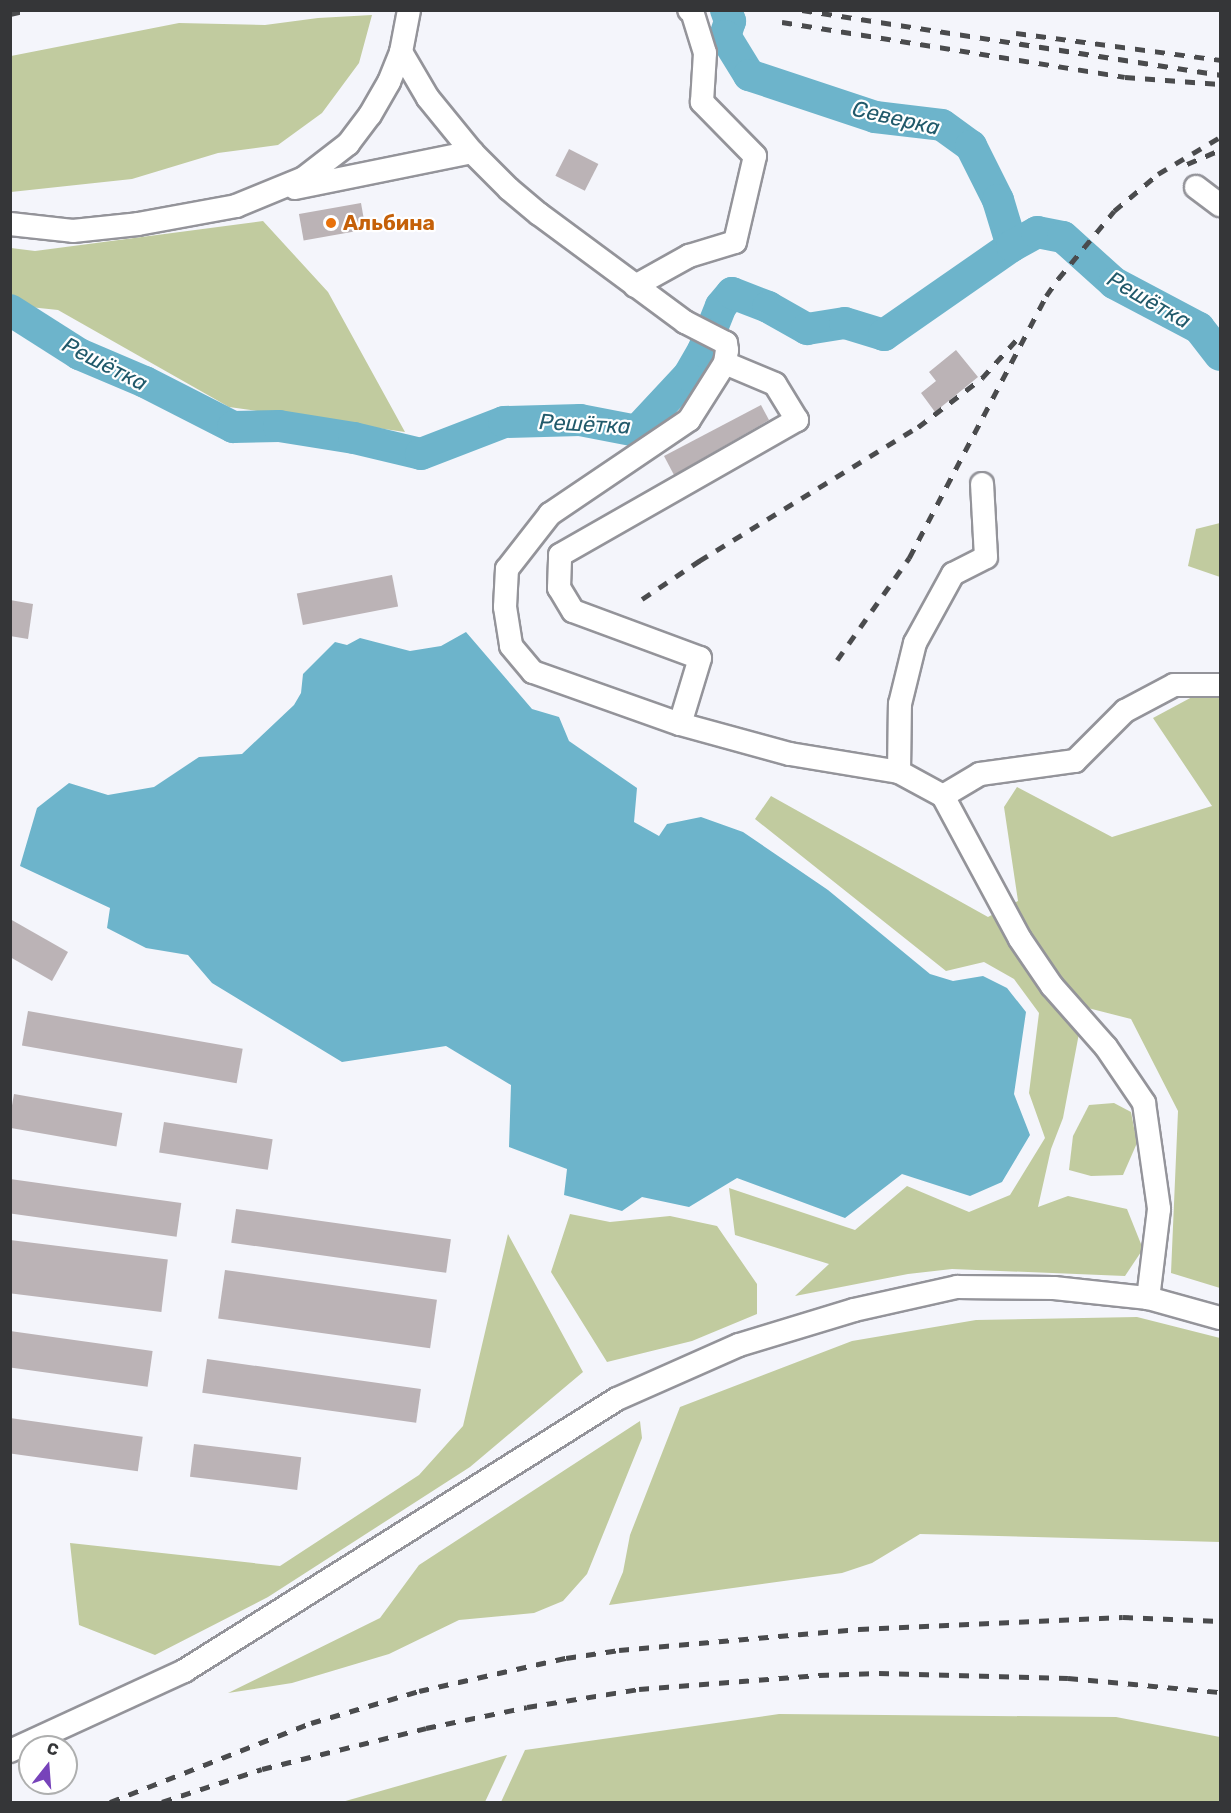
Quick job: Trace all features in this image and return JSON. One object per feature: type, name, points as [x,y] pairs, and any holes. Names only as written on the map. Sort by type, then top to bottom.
[{"type":"street","points":[[10,224],[73,231],[138,224],[236,206],[270,194],[304,178],[348,144],[370,115],[389,82],[401,52],[409,10]]},
{"type":"street","points":[[635,286],[689,256],[735,242],[755,156],[702,102],[705,53],[692,11],[689,10]]},
{"type":"street","points":[[401,52],[428,98],[472,152],[539,214],[726,353],[775,384],[797,420],[560,555],[559,588],[573,611],[700,658],[680,724]]},
{"type":"street","points":[[270,194],[472,152]]},
{"type":"street","points":[[1196,187],[1221,205]]},
{"type":"street","points":[[726,353],[689,420],[550,514],[507,569],[504,607],[511,646],[533,672],[680,724],[790,754],[899,772],[943,796],[1020,939],[1052,986],[1106,1047],[1144,1103],[1159,1209],[1148,1299]]},
{"type":"street","points":[[899,772],[900,704],[915,643],[953,574],[986,557],[982,483]]},
{"type":"street","points":[[943,796],[980,774],[1076,761],[1125,711],[1174,685],[1221,685]]},
{"type":"street","points":[[10,1751],[184,1671],[617,1399],[739,1345],[854,1310],[957,1287],[1054,1288],[1148,1299],[1221,1318]]},
{"type":"green space","points":[[372,15],[359,63],[322,113],[278,145],[218,153],[132,179],[11,192],[11,56],[179,23],[265,25],[318,18]]},
{"type":"green space","points":[[263,221],[328,292],[405,432],[229,407],[58,310],[11,305],[11,248],[35,251]]},
{"type":"green space","points":[[1220,523],[1220,577],[1188,566],[1196,529]]},
{"type":"green space","points":[[1220,682],[1220,1288],[1171,1273],[1178,1111],[1131,1019],[1084,1007],[1063,1118],[1051,1149],[1038,1207],[1068,1196],[1127,1209],[1143,1249],[1125,1276],[952,1269],[908,1274],[795,1296],[829,1264],[735,1235],[729,1188],[855,1230],[907,1186],[969,1212],[1010,1195],[1045,1138],[1029,1093],[1039,1013],[1014,979],[984,962],[946,971],[755,819],[771,796],[988,917],[1018,901],[1004,807],[1017,787],[1112,837],[1212,806],[1153,718]]},
{"type":"green space","points":[[1114,1103],[1131,1112],[1137,1143],[1123,1175],[1091,1176],[1069,1170],[1073,1136],[1089,1105]]},
{"type":"green space","points":[[570,1214],[610,1222],[670,1216],[717,1226],[757,1284],[757,1314],[692,1341],[607,1362],[551,1272]]},
{"type":"green space","points":[[508,1234],[583,1372],[470,1467],[268,1597],[155,1655],[79,1625],[70,1543],[280,1566],[419,1475],[463,1426]]},
{"type":"green space","points":[[1137,1317],[1220,1338],[1220,1542],[920,1534],[872,1563],[842,1573],[609,1605],[623,1572],[630,1535],[680,1407],[852,1341],[976,1320]]},
{"type":"green space","points":[[640,1421],[642,1438],[587,1574],[563,1601],[534,1613],[459,1620],[389,1654],[292,1683],[228,1693],[380,1618],[419,1565]]},
{"type":"green space","points":[[779,1714],[1116,1717],[1220,1737],[1220,1802],[501,1802],[525,1750]]},
{"type":"green space","points":[[507,1755],[485,1802],[342,1802]]},
{"type":"water","points":[[466,632],[532,709],[559,717],[569,741],[637,788],[634,822],[659,836],[667,824],[701,817],[743,832],[828,890],[930,974],[953,981],[983,976],[1007,988],[1026,1012],[1014,1094],[1030,1135],[1002,1182],[970,1196],[902,1174],[845,1218],[737,1178],[689,1207],[642,1197],[622,1211],[564,1195],[567,1169],[509,1147],[511,1085],[446,1046],[342,1062],[212,983],[188,955],[146,948],[107,928],[110,908],[20,866],[37,808],[69,783],[108,795],[154,787],[199,757],[242,754],[294,705],[301,693],[303,674],[335,642],[347,645],[360,638],[410,651],[441,646]]},
{"type":"building","points":[[569,149],[598,164],[585,191],[555,176]]},
{"type":"building","points":[[361,203],[366,230],[304,241],[299,214]]},
{"type":"building","points":[[956,350],[978,377],[935,412],[921,393],[936,381],[929,372]]},
{"type":"building","points":[[761,405],[769,420],[674,475],[664,456]]},
{"type":"building","points":[[392,575],[398,606],[303,625],[297,594]]},
{"type":"building","points":[[10,600],[33,604],[28,639],[10,636]]},
{"type":"building","points":[[10,919],[68,952],[52,981],[10,957]]},
{"type":"building","points":[[28,1011],[243,1049],[237,1083],[22,1045]]},
{"type":"building","points":[[14,1094],[122,1113],[116,1147],[10,1128]]},
{"type":"building","points":[[164,1122],[273,1139],[268,1170],[159,1153]]},
{"type":"building","points":[[10,1179],[181,1203],[177,1237],[10,1213]]},
{"type":"building","points":[[236,1209],[451,1239],[446,1273],[231,1243]]},
{"type":"building","points":[[10,1240],[168,1259],[161,1312],[10,1293]]},
{"type":"building","points":[[225,1270],[437,1300],[430,1348],[218,1319]]},
{"type":"building","points":[[10,1331],[153,1351],[148,1387],[10,1367]]},
{"type":"building","points":[[207,1359],[421,1389],[416,1423],[202,1393]]},
{"type":"building","points":[[10,1418],[143,1437],[138,1471],[10,1453]]},
{"type":"building","points":[[194,1444],[301,1457],[297,1490],[190,1477]]},
{"type":"waterway","name":"Северка","points":[[726,10],[730,21],[725,36],[749,75],[875,117],[942,125],[971,146],[998,200],[1012,246]]},
{"type":"waterway","name":"Решётка","points":[[10,310],[79,354],[145,382],[233,427],[279,426],[354,438],[421,454],[504,422],[580,420],[637,431],[689,375],[703,351],[721,306],[732,293],[768,307],[807,329],[845,323],[884,335],[1012,246],[1037,232],[1063,237],[1114,283],[1199,328],[1220,355]]},
{"type":"railway","points":[[10,14],[28,10]]},
{"type":"railway","points":[[802,10],[1220,75]]},
{"type":"railway","points":[[782,22],[1125,77],[1220,84]]},
{"type":"railway","points":[[1016,33],[1220,60]]},
{"type":"railway","points":[[837,660],[909,558],[1046,296],[1058,279],[1114,211],[1158,174],[1220,137]]},
{"type":"railway","points":[[1187,164],[1220,150]]},
{"type":"railway","points":[[642,599],[699,561],[918,427],[982,378],[1017,339]]},
{"type":"railway","points":[[110,1802],[311,1723],[419,1691],[566,1658],[619,1650],[859,1629],[1123,1617],[1220,1621]]},
{"type":"railway","points":[[162,1802],[262,1769],[426,1728],[527,1707],[639,1689],[819,1675],[879,1673],[1068,1678],[1220,1692]]},
{"type":"place","name":"Альбина","points":[[331,223]]}]
